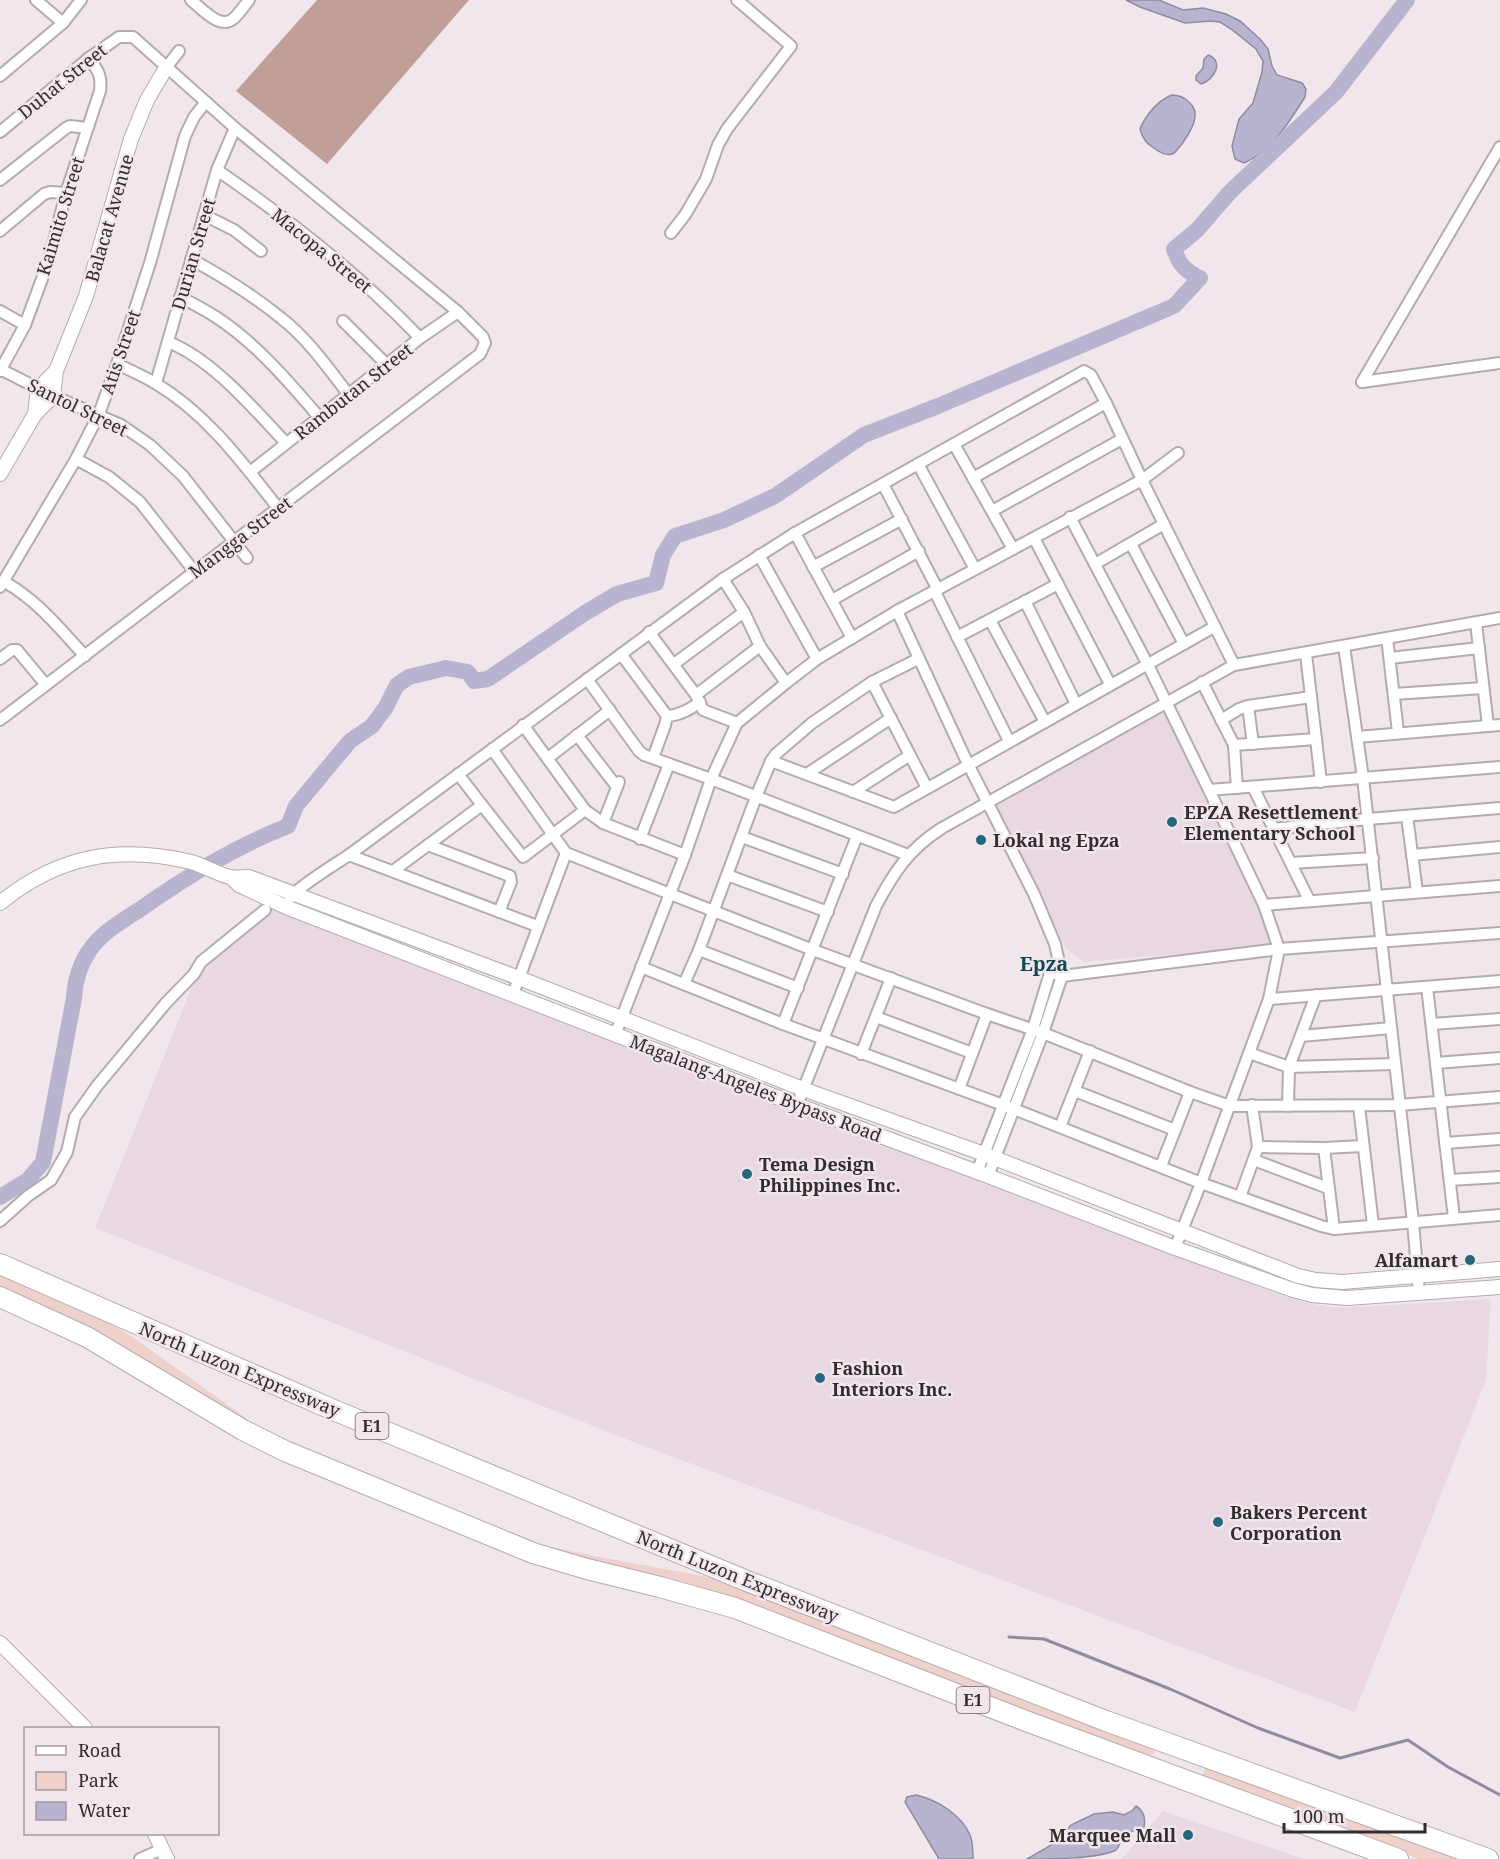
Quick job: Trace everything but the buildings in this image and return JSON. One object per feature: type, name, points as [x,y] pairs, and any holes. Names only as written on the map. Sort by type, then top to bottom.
[{"type":"highway","name":"North Luzon Expressway","points":[[0,1264],[336,1411],[747,1581],[1116,1725],[1488,1859]]},
{"type":"highway","name":"North Luzon Expressway","points":[[0,1297],[87,1337],[243,1430],[285,1451],[533,1553],[735,1608],[1026,1721],[1398,1859]]},
{"type":"street","points":[[36,0],[63,23]]},
{"type":"street","points":[[0,76],[63,23],[81,0]]},
{"type":"street","points":[[191,0],[218,21],[226,23],[232,20],[249,0]]},
{"type":"street","points":[[671,232],[685,215],[706,179],[718,145],[727,129],[791,46],[737,0]]},
{"type":"street","name":"Duhat Street","points":[[0,132],[89,58],[118,37],[133,37],[166,68]]},
{"type":"street","points":[[179,51],[166,68],[458,312]]},
{"type":"street","name":"Kaimito Street","points":[[0,370],[25,325],[49,260],[66,193],[100,91],[102,80],[89,58]]},
{"type":"street","name":"Balacat Avenue","points":[[53,396],[56,371],[86,296],[131,139],[147,100],[166,68]]},
{"type":"street","name":"Atis Street","points":[[2,584],[76,459],[99,414],[150,263],[185,136],[194,117],[206,102]]},
{"type":"street","points":[[0,180],[66,128],[70,126],[87,128]]},
{"type":"street","name":"Durian Street","points":[[156,383],[217,170],[235,128]]},
{"type":"street","points":[[1500,147],[1362,382],[1500,363]]},
{"type":"street","name":"Macopa Street","points":[[217,170],[315,241],[387,303],[420,338]]},
{"type":"street","points":[[0,231],[44,195],[50,192],[66,193]]},
{"type":"street","points":[[204,215],[234,230],[261,251]]},
{"type":"street","points":[[191,258],[240,288],[282,319],[319,356],[348,395]]},
{"type":"street","points":[[180,297],[217,318],[255,348],[319,417]]},
{"type":"street","points":[[0,311],[25,325]]},
{"type":"street","name":"Rambutan Street","points":[[250,472],[420,338],[458,312]]},
{"type":"street","name":"Mangga Street","points":[[0,720],[480,354],[485,343],[483,338],[458,312]]},
{"type":"street","points":[[343,321],[387,365]]},
{"type":"street","points":[[168,342],[181,347],[230,385],[286,443]]},
{"type":"street","points":[[117,364],[156,383],[194,411],[217,433],[278,508]]},
{"type":"street","name":"Santol Street","points":[[0,370],[53,396],[99,414],[121,425],[150,445],[183,476],[247,558]]},
{"type":"street","name":"Balacat Avenue","points":[[38,389],[56,371]]},
{"type":"street","points":[[286,907],[292,894],[349,855],[723,579],[795,533],[1084,371],[1091,375],[1106,403],[1234,665]]},
{"type":"street","points":[[35,414],[38,389]]},
{"type":"street","points":[[0,474],[35,414],[53,396]]},
{"type":"street","points":[[974,478],[1106,403]]},
{"type":"street","points":[[992,512],[1122,439]]},
{"type":"street","points":[[954,444],[1013,549]]},
{"type":"street","points":[[615,1035],[671,893],[711,779],[737,723],[817,660],[852,638],[897,611],[1142,480],[1178,453]]},
{"type":"street","points":[[76,459],[109,477],[140,502],[194,571]]},
{"type":"street","points":[[918,464],[975,569]]},
{"type":"street","points":[[883,484],[919,551],[957,636],[1010,741]]},
{"type":"street","points":[[1070,517],[1148,665],[1209,790],[1264,905],[1279,949],[1269,999],[1202,1183],[1175,1248]]},
{"type":"street","points":[[813,567],[902,519]]},
{"type":"street","points":[[1095,564],[1164,524]]},
{"type":"street","points":[[795,533],[852,638]]},
{"type":"street","points":[[1034,538],[1110,684]]},
{"type":"street","points":[[1131,544],[1184,644]]},
{"type":"street","points":[[832,600],[919,551]]},
{"type":"street","points":[[759,555],[817,660]]},
{"type":"street","points":[[723,579],[744,612],[760,646],[786,683]]},
{"type":"street","points":[[2,584],[22,591],[39,605],[85,656]]},
{"type":"street","points":[[957,636],[1058,584]]},
{"type":"street","points":[[1025,601],[1076,704]]},
{"type":"street","points":[[897,611],[968,764],[1034,894],[1055,944],[1062,976],[1038,1031],[983,1174]]},
{"type":"street","points":[[674,664],[744,612]]},
{"type":"street","points":[[797,1105],[876,906],[890,879],[923,840],[1234,665],[1500,618]]},
{"type":"street","points":[[990,620],[1045,722]]},
{"type":"street","points":[[1476,623],[1488,726]]},
{"type":"street","points":[[771,761],[894,807],[1214,627]]},
{"type":"street","points":[[649,632],[674,664],[698,699],[704,712],[737,723]]},
{"type":"street","points":[[1387,638],[1398,732]]},
{"type":"street","points":[[667,716],[686,712],[760,646]]},
{"type":"street","points":[[1344,646],[1373,858],[1419,1293]]},
{"type":"street","points":[[1390,658],[1479,648]]},
{"type":"street","points":[[0,659],[12,650],[17,650],[46,685]]},
{"type":"street","points":[[621,654],[667,716],[653,758]]},
{"type":"street","points":[[1306,654],[1321,782]]},
{"type":"street","points":[[684,984],[756,797],[776,754],[812,723],[872,682],[918,659]]},
{"type":"street","points":[[587,679],[644,755],[908,855]]},
{"type":"street","points":[[872,682],[927,788]]},
{"type":"street","points":[[1202,682],[1234,745],[1237,788]]},
{"type":"street","points":[[1394,694],[1483,688]]},
{"type":"street","points":[[1221,720],[1239,708],[1311,697]]},
{"type":"street","points":[[1248,706],[1253,744]]},
{"type":"street","points":[[548,758],[610,710]]},
{"type":"street","points":[[807,774],[891,718]]},
{"type":"street","points":[[523,725],[585,810],[603,823],[685,855]]},
{"type":"street","points":[[1358,737],[1500,725]]},
{"type":"street","points":[[578,735],[618,783],[603,823]]},
{"type":"street","points":[[1234,745],[1316,739]]},
{"type":"street","points":[[492,749],[554,833],[566,853],[813,950],[1038,1031],[1230,1106],[1399,1105],[1500,1097]]},
{"type":"street","points":[[853,792],[910,755]]},
{"type":"street","points":[[640,838],[669,764]]},
{"type":"street","points":[[1209,790],[1500,766]]},
{"type":"street","points":[[458,774],[523,857],[585,810]]},
{"type":"street","points":[[1253,788],[1309,900]]},
{"type":"street","points":[[393,872],[482,805]]},
{"type":"street","points":[[1273,829],[1500,808]]},
{"type":"street","points":[[1407,816],[1416,892]]},
{"type":"street","points":[[783,1024],[857,836]]},
{"type":"street","points":[[742,837],[843,874]]},
{"type":"street","points":[[428,845],[510,876],[511,882],[499,912]]},
{"type":"street","points":[[1412,855],[1500,847]]},
{"type":"street","points":[[513,994],[566,853]]},
{"type":"street","name":"Magalang-Angeles Bypass Road","points":[[0,903],[39,875],[81,860],[109,855],[144,854],[193,863],[228,877],[238,885],[286,907],[615,1035],[1175,1248],[1293,1290],[1333,1298],[1361,1298],[1500,1287]]},
{"type":"street","points":[[349,855],[537,926]]},
{"type":"street","points":[[1291,863],[1373,858]]},
{"type":"street","points":[[727,875],[828,912]]},
{"type":"street","name":"Magalang-Angeles Bypass Road","points":[[228,877],[249,877],[621,1017],[803,1089],[990,1157],[1279,1270],[1316,1280],[1342,1282],[1500,1269]]},
{"type":"street","points":[[1264,905],[1500,885]]},
{"type":"street","points":[[0,1221],[28,1196],[51,1180],[67,1152],[75,1117],[97,1086],[166,1003],[194,974],[201,962],[264,910]]},
{"type":"street","points":[[1050,973],[1062,976],[1279,949],[1500,933]]},
{"type":"street","points":[[699,950],[798,988]]},
{"type":"street","points":[[1038,1031],[1050,973],[1059,960]]},
{"type":"street","points":[[641,967],[783,1024],[1009,1107],[1202,1183],[1334,1229],[1500,1215]]},
{"type":"street","points":[[861,1053],[891,978]]},
{"type":"street","points":[[1269,999],[1500,981]]},
{"type":"street","points":[[1427,987],[1454,1218]]},
{"type":"street","points":[[1288,1106],[1289,1067],[1316,995]]},
{"type":"street","points":[[958,1089],[987,1014]]},
{"type":"street","points":[[876,1017],[972,1053]]},
{"type":"street","points":[[1432,1024],[1500,1019]]},
{"type":"street","points":[[1301,1036],[1391,1028]]},
{"type":"street","points":[[1060,1127],[1090,1051]]},
{"type":"street","points":[[1249,1053],[1289,1067],[1395,1064]]},
{"type":"street","points":[[1436,1063],[1500,1058]]},
{"type":"street","points":[[1075,1091],[1175,1130]]},
{"type":"street","points":[[1161,1166],[1190,1092]]},
{"type":"street","points":[[1240,1197],[1258,1148],[1252,1105]]},
{"type":"street","points":[[1359,1106],[1373,1225]]},
{"type":"street","points":[[1445,1143],[1500,1139]]},
{"type":"street","points":[[1258,1148],[1363,1146]]},
{"type":"street","points":[[1324,1148],[1334,1229]]},
{"type":"street","points":[[1254,1160],[1328,1188]]},
{"type":"street","points":[[1450,1180],[1500,1177]]},
{"type":"street","points":[[0,1643],[83,1727]]},
{"type":"street","points":[[140,1859],[164,1854],[156,1835]]},
{"type":"shaded area","points":[[317,0],[469,0],[327,164],[236,91]]},
{"type":"shaded area","points":[[1164,708],[1276,942],[1270,946],[1084,962],[1066,948],[994,804]]},
{"type":"shaded area","points":[[270,909],[533,1007],[1272,1292],[1307,1303],[1331,1307],[1491,1299],[1486,1380],[1355,1712],[636,1443],[95,1228],[200,967]]},
{"type":"shaded area","name":"Marquee Mall","points":[[1163,1811],[1304,1859],[1122,1859]]},
{"type":"green space","points":[[0,1271],[91,1313],[131,1336],[246,1418],[243,1425],[0,1290]]},
{"type":"green space","points":[[553,1547],[728,1582],[1149,1742],[1155,1753],[1142,1759],[551,1554]]},
{"type":"green space","points":[[1206,1765],[1469,1859],[1418,1859],[1201,1780]]},
{"type":"water","points":[[1126,0],[1159,0],[1183,10],[1203,8],[1226,14],[1240,21],[1260,39],[1268,49],[1277,75],[1302,83],[1306,89],[1305,97],[1286,126],[1263,151],[1244,163],[1235,159],[1232,146],[1239,119],[1253,103],[1262,72],[1263,61],[1256,49],[1220,22],[1185,23]]},
{"type":"water","points":[[1208,55],[1213,58],[1217,66],[1210,79],[1201,84],[1196,80],[1196,76],[1203,68],[1204,59]]},
{"type":"water","points":[[1172,95],[1177,95],[1189,102],[1195,112],[1195,117],[1182,144],[1172,154],[1167,154],[1149,144],[1140,129],[1153,109]]},
{"type":"water","points":[[916,1795],[940,1804],[961,1821],[971,1838],[973,1859],[939,1859],[905,1802],[907,1797]]},
{"type":"water","points":[[1136,1806],[1144,1815],[1144,1827],[1125,1836],[1116,1850],[1086,1857],[1027,1859],[1055,1843],[1071,1825],[1094,1814],[1113,1812],[1124,1815]]},
{"type":"waterway","points":[[0,1197],[28,1180],[43,1162],[77,979],[80,968],[94,944],[112,928],[193,874],[249,843],[288,826],[296,806],[350,741],[372,726],[386,707],[397,685],[409,677],[446,668],[468,672],[474,681],[488,679],[617,594],[656,583],[663,555],[675,536],[724,520],[775,496],[864,435],[1174,306],[1200,278],[1183,266],[1174,249],[1197,230],[1230,192],[1336,92],[1407,0]]},
{"type":"waterway","points":[[1009,1637],[1044,1639],[1170,1689],[1258,1728],[1340,1758],[1408,1740],[1448,1767],[1500,1795]]},
{"type":"place","name":"EPZA Resettlement Elementary School","points":[[1172,822]]},
{"type":"place","name":"Lokal ng Epza","points":[[981,840]]},
{"type":"place","name":"Tema Design Philippines Inc.","points":[[747,1174]]},
{"type":"place","name":"Alfamart","points":[[1470,1260]]},
{"type":"place","name":"Fashion Interiors Inc.","points":[[820,1378]]},
{"type":"place","name":"Bakers Percent Corporation","points":[[1218,1522]]},
{"type":"place","name":"Marquee Mall","points":[[1188,1835]]},
{"type":"district","name":"Epza","points":[[1044,963]]}]
